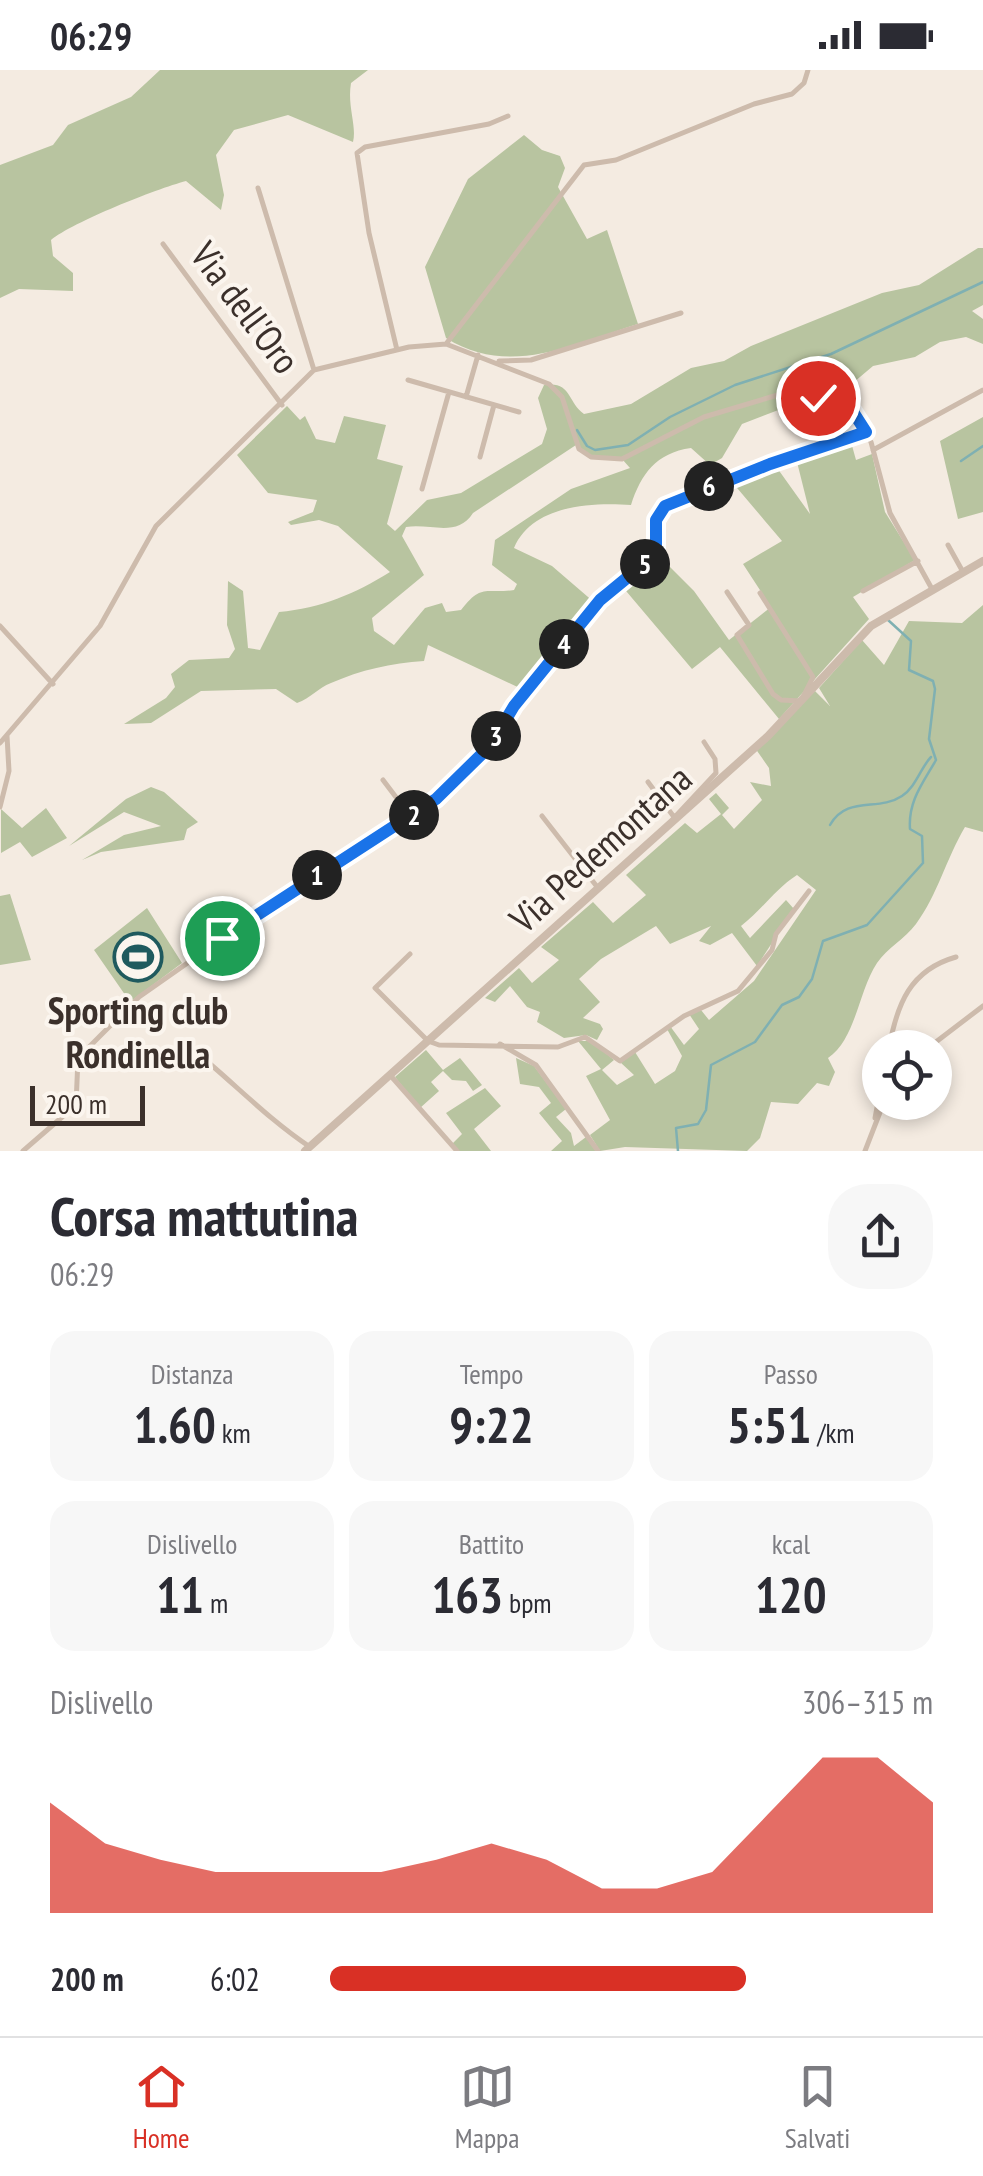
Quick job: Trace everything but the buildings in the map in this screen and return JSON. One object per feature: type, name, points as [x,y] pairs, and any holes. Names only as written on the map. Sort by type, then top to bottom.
[{"type":"street","points":[[446,344],[584,164],[616,160],[754,104],[792,94],[804,83],[808,70]]},
{"type":"street","points":[[396,350],[369,233],[357,153],[365,147],[489,124],[508,116]]},
{"type":"street","points":[[258,188],[314,370]]},
{"type":"street","name":"Via dell'Oro","points":[[163,244],[282,405]]},
{"type":"street","points":[[487,358],[531,360],[682,313]]},
{"type":"street","points":[[0,744],[104,622],[156,526],[314,370],[396,350],[446,344],[555,388],[562,397],[576,445],[592,457],[630,457],[704,417],[792,392],[833,405],[848,404],[874,450],[885,502],[932,589]]},
{"type":"street","points":[[466,397],[478,355]]},
{"type":"street","points":[[408,380],[519,412]]},
{"type":"street","points":[[874,450],[983,390]]},
{"type":"street","points":[[422,489],[449,392]]},
{"type":"street","points":[[480,458],[494,405]]},
{"type":"street","points":[[22,1151],[70,1113],[79,1098],[75,1065],[83,1049],[139,997],[300,884],[411,816],[490,746],[514,706],[600,600],[656,554],[656,520],[665,506],[755,469],[866,432]]},
{"type":"street","points":[[948,544],[963,572]]},
{"type":"street","points":[[863,591],[918,561]]},
{"type":"street","name":"Via Pedemontana","points":[[307,1149],[801,701],[869,628],[983,561]]},
{"type":"street","points":[[728,592],[748,626],[737,635],[776,697],[801,701],[813,677],[760,593]]},
{"type":"street","points":[[0,626],[53,684]]},
{"type":"street","points":[[0,807],[9,771],[7,736]]},
{"type":"street","points":[[648,782],[673,819],[716,773],[715,759],[704,742]]},
{"type":"street","points":[[383,780],[411,816]]},
{"type":"street","points":[[542,816],[598,888]]},
{"type":"street","points":[[410,954],[375,988],[428,1040],[438,1045],[558,1047],[591,1038],[620,1061],[684,1016],[738,990],[772,950],[776,934],[809,890]]},
{"type":"street","points":[[893,1030],[898,1007],[911,984],[928,968],[956,957]]},
{"type":"street","points":[[952,1030],[983,1006]]},
{"type":"street","points":[[500,1044],[536,1065],[598,1151]]},
{"type":"street","points":[[196,1052],[307,1149]]},
{"type":"street","points":[[390,1075],[457,1151]]},
{"type":"street","points":[[874,1127],[875,1120]]},
{"type":"street","points":[[865,1151],[877,1120]]},
{"type":"green space","points":[[160,70],[368,70],[351,83],[353,142],[288,115],[234,130],[216,155],[224,195],[221,210],[186,181],[136,198],[51,240],[53,256],[73,273],[73,291],[19,289],[0,298],[0,165],[53,145],[68,125],[131,97]]},
{"type":"green space","points":[[524,135],[542,150],[560,156],[565,168],[558,187],[587,239],[607,230],[638,324],[542,354],[494,356],[446,338],[425,267],[468,179]]},
{"type":"green space","points":[[983,248],[983,305],[972,311],[983,319],[983,344],[966,337],[940,342],[915,357],[873,366],[828,404],[781,409],[742,424],[722,458],[710,465],[691,448],[659,460],[645,475],[631,505],[565,509],[534,523],[523,534],[514,548],[552,566],[595,603],[524,690],[428,645],[424,661],[354,674],[297,703],[276,689],[201,691],[151,723],[124,724],[166,698],[175,687],[171,674],[189,660],[229,658],[235,649],[227,625],[228,581],[243,591],[248,648],[260,650],[279,612],[337,599],[390,572],[338,526],[319,520],[291,525],[288,522],[313,512],[317,500],[268,493],[237,455],[287,406],[300,420],[305,416],[316,439],[335,443],[344,416],[386,425],[377,459],[403,466],[387,524],[395,531],[427,500],[461,493],[542,444],[547,429],[538,398],[544,385],[560,386],[584,414],[631,404],[691,368],[724,361],[751,346],[882,293],[919,285]],"holes":[[[576,445],[591,457],[622,459],[630,468],[571,489],[495,540],[492,565],[517,584],[514,590],[484,591],[461,610],[446,612],[442,603],[425,608],[394,645],[374,631],[372,618],[424,575],[402,536],[406,527],[459,525]]]},
{"type":"green space","points":[[983,417],[983,512],[958,519],[940,441]]},
{"type":"green space","points":[[851,442],[856,460],[872,454],[885,512],[915,560],[853,597],[869,619],[779,719],[720,647],[692,669],[621,585],[658,555],[694,591],[729,640],[771,607],[743,564],[782,541],[732,482],[775,465],[810,514],[796,458]]},
{"type":"green space","points":[[983,605],[983,832],[965,827],[924,913],[877,963],[845,1039],[828,1058],[835,1072],[829,1086],[817,1083],[798,1104],[771,1102],[760,1138],[747,1151],[625,1147],[600,1151],[590,1135],[610,1120],[586,1076],[601,1069],[578,1041],[591,1041],[614,1060],[602,1070],[617,1085],[634,1075],[620,1062],[635,1052],[655,1084],[675,1071],[682,1056],[667,1029],[670,1026],[684,1045],[699,1029],[689,1014],[701,1010],[709,1020],[754,981],[816,890],[797,875],[741,926],[750,938],[786,900],[794,909],[757,966],[732,933],[710,945],[699,941],[711,926],[670,944],[656,926],[601,959],[579,979],[600,1002],[583,1018],[600,1024],[603,1029],[597,1040],[586,1035],[564,1038],[537,1022],[540,1012],[527,1007],[510,986],[495,1002],[485,998],[519,968],[532,983],[559,960],[541,947],[593,902],[613,923],[646,895],[626,875],[685,823],[697,833],[721,814],[709,799],[716,793],[729,808],[722,815],[734,829],[762,800],[750,782],[771,786],[769,768],[755,748],[815,691],[830,706],[819,688],[862,640],[884,665],[909,621],[962,623]]},
{"type":"green space","points":[[151,787],[164,792],[198,822],[187,829],[184,840],[101,852],[82,860],[124,835],[161,826],[124,812],[69,846],[126,799]]},
{"type":"green space","points":[[46,808],[67,838],[32,857],[20,842],[1,853],[1,809],[22,828]]},
{"type":"green space","points":[[10,894],[31,960],[0,965],[0,896]]},
{"type":"green space","name":"Sporting club Rondinella","points":[[147,908],[182,963],[130,1002],[94,950]]},
{"type":"green space","points":[[426,1050],[443,1070],[460,1058],[482,1085],[473,1091],[466,1081],[452,1080],[443,1071],[431,1082],[439,1091],[420,1108],[395,1077]]},
{"type":"green space","points":[[516,1058],[534,1066],[566,1109],[556,1117],[571,1133],[574,1146],[586,1137],[596,1151],[551,1151],[562,1141],[539,1113],[551,1103],[539,1087],[520,1084]]},
{"type":"green space","points":[[485,1088],[501,1106],[474,1129],[491,1151],[458,1151],[452,1144],[462,1134],[446,1113]]},
{"type":"waterway","points":[[577,430],[587,446],[595,450],[628,445],[670,417],[735,385],[831,354],[983,282]]},
{"type":"waterway","points":[[961,461],[983,446]]},
{"type":"waterway","points":[[678,1151],[676,1128],[698,1124],[706,1110],[711,1065],[755,1042],[782,1005],[799,997],[812,979],[823,941],[867,925],[923,863],[922,836],[910,829],[910,819],[917,793],[936,760],[929,739],[935,689],[933,681],[909,670],[911,641],[888,620]]},
{"type":"waterway","points":[[830,825],[845,810],[902,796],[931,757]]},
{"type":"place","name":"Sporting club Rondinella","points":[[138,957]]},
{"type":"route","points":[[222,938],[436,799],[490,746],[514,706],[600,600],[656,554],[656,520],[665,506],[710,486],[866,432],[848,404],[833,405],[818,398]]}]
